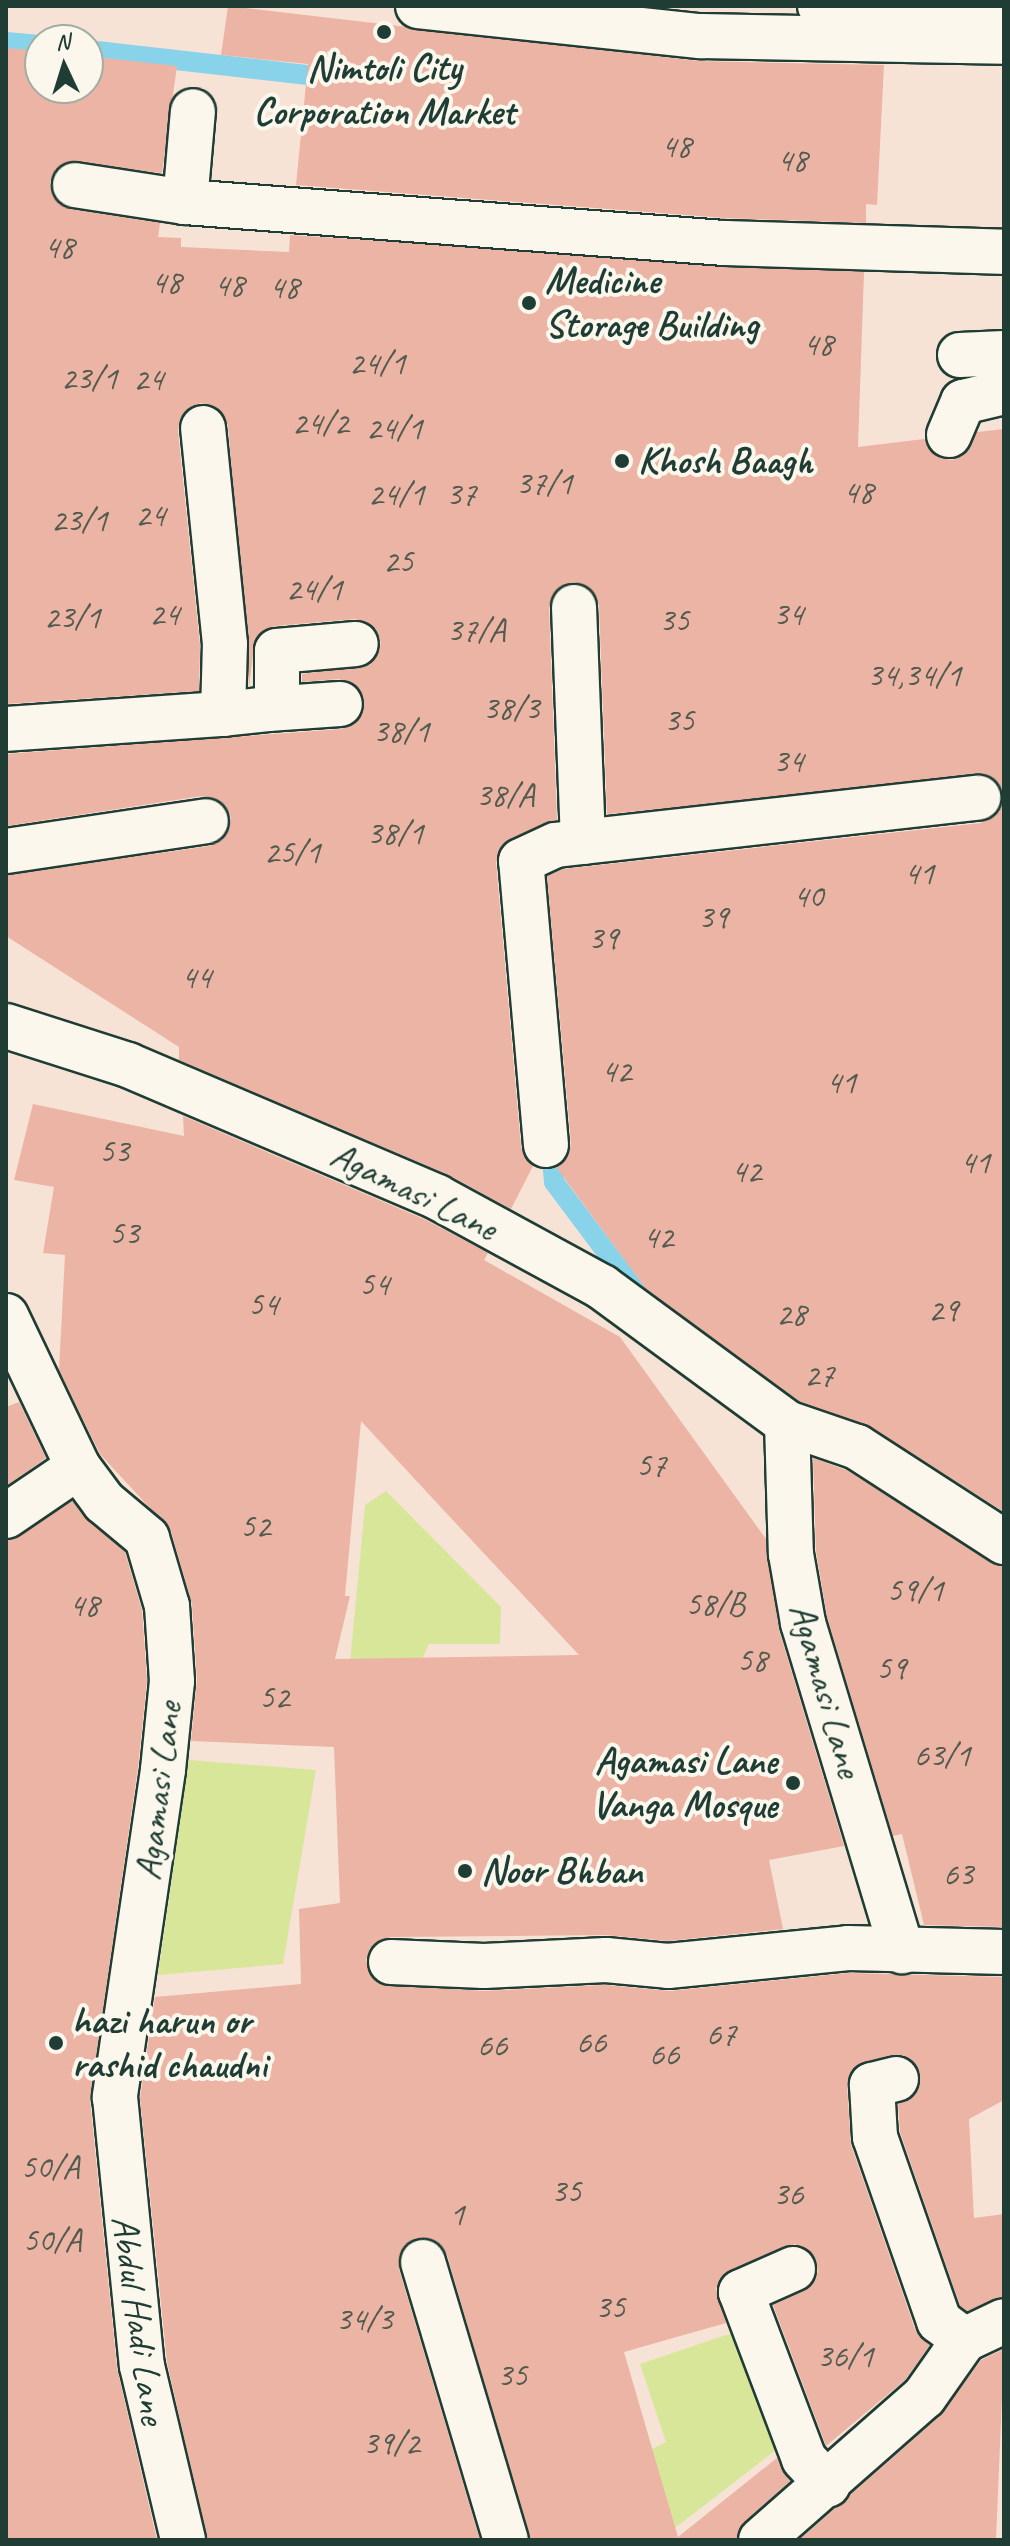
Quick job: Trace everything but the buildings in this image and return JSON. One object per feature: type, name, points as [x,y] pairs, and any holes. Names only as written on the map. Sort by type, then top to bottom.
[{"type":"main road","points":[[418,6],[701,36],[1004,42]]},
{"type":"main road","points":[[820,6],[1004,14]]},
{"type":"main road","points":[[185,202],[193,111]]},
{"type":"main road","points":[[75,185],[185,202],[724,243],[1004,252]]},
{"type":"main road","points":[[960,355],[1004,353]]},
{"type":"main road","points":[[949,435],[963,402],[1004,392]]},
{"type":"main road","points":[[203,428],[225,644],[223,714]]},
{"type":"main road","points":[[574,607],[583,842]]},
{"type":"main road","points":[[268,709],[278,697],[277,651],[356,644]]},
{"type":"main road","points":[[6,729],[340,704]]},
{"type":"main road","points":[[546,1145],[521,861],[583,842],[978,798]]},
{"type":"main road","points":[[6,851],[206,821]]},
{"type":"main road","name":"Agamasi Lane","points":[[6,1026],[128,1065],[437,1197],[602,1287],[787,1423],[857,1447],[1004,1542]]},
{"type":"main road","name":"Agamasi Lane","points":[[6,1316],[78,1467],[104,1502],[147,1538],[167,1606],[172,1681],[115,2097]]},
{"type":"main road","name":"Agamasi Lane","points":[[787,1423],[791,1554],[803,1623],[902,1951]]},
{"type":"main road","points":[[6,1516],[78,1467]]},
{"type":"main road","points":[[391,1962],[484,1966],[606,1960],[668,1966],[848,1948],[1004,1952]]},
{"type":"main road","points":[[896,2079],[872,2085],[875,2137],[939,2321],[964,2340]]},
{"type":"main road","name":"Abdul Hadi Lane","points":[[115,2097],[142,2366],[183,2540]]},
{"type":"main road","points":[[423,2262],[506,2540]]},
{"type":"main road","points":[[793,2269],[741,2292],[804,2459],[828,2485]]},
{"type":"main road","points":[[761,2540],[828,2485],[924,2397],[964,2340],[1004,2321]]},
{"type":"green space","points":[[386,1491],[501,1607],[500,1644],[429,1644],[408,1692],[350,1663],[365,1505]]},
{"type":"green space","points":[[189,1760],[316,1770],[283,1964],[158,1975]]},
{"type":"green space","points":[[738,2331],[781,2446],[662,2538],[635,2458],[666,2442],[640,2364]]},
{"type":"waterway","points":[[6,42],[24,44]]},
{"type":"waterway","points":[[104,52],[334,78]]},
{"type":"waterway","points":[[550,1138],[554,1182],[640,1297]]},
{"type":"place","name":"Nimtoli City Corporation Market","points":[[384,32]]},
{"type":"place","name":"Medicine Storage Building","points":[[529,303]]},
{"type":"place","name":"Khosh Baagh","points":[[622,461]]},
{"type":"place","name":"Agamasi Lane Vanga Mosque","points":[[793,1783]]},
{"type":"place","name":"Noor Bhban","points":[[465,1871]]},
{"type":"place","name":"hazi harun or rashid chaudni","points":[[56,2043]]}]
